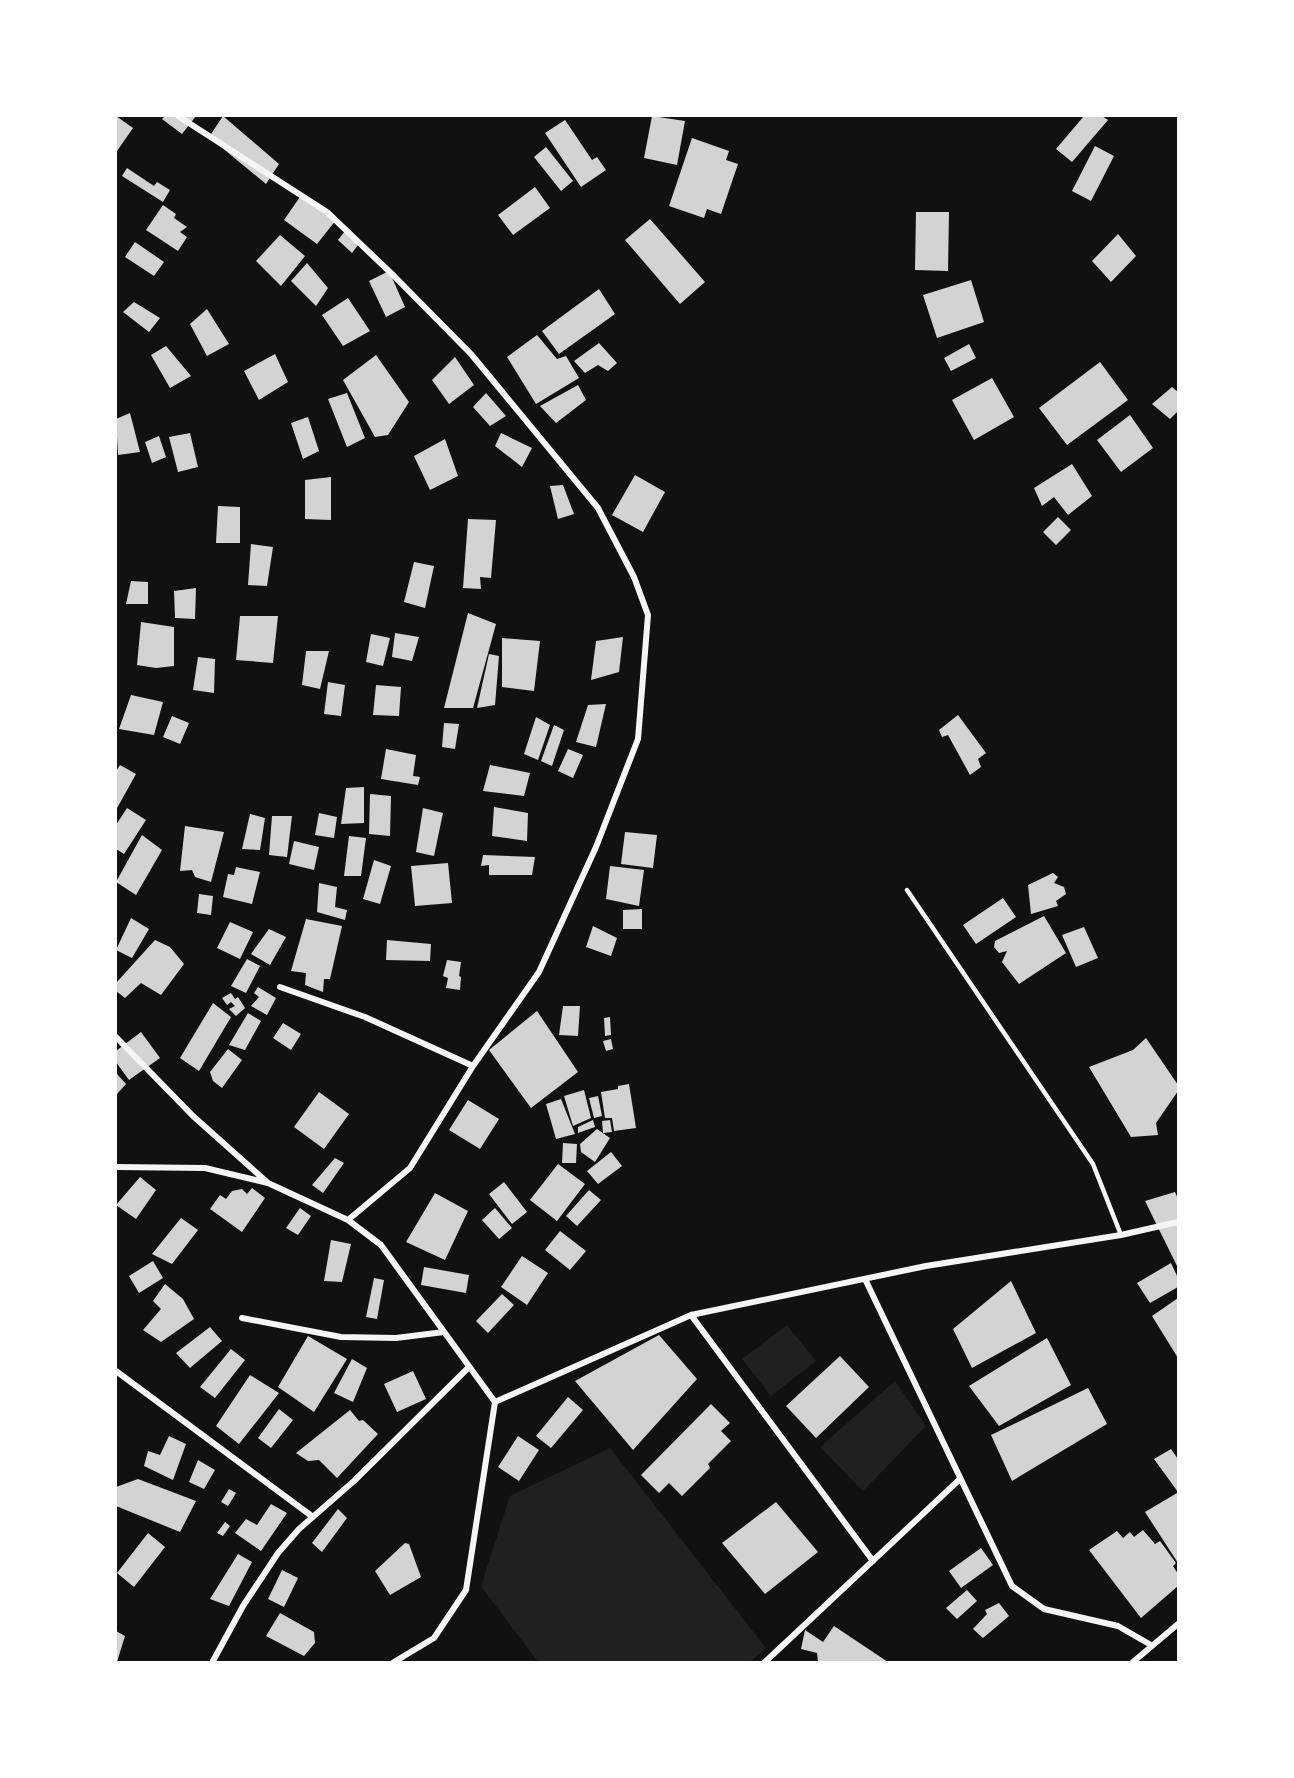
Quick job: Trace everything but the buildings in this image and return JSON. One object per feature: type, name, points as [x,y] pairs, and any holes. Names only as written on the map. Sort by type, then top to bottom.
[{"type":"street","points":[[178,116],[327,212],[471,354],[598,508],[634,577],[648,615],[638,739],[596,847],[539,972],[473,1066],[410,1168],[348,1220]]},
{"type":"street","points":[[280,987],[365,1017],[473,1066]]},
{"type":"street","points":[[116,1037],[193,1116],[268,1183]]},
{"type":"street","points":[[116,1167],[205,1168],[268,1183],[348,1220],[381,1245],[495,1402],[466,1590],[434,1638],[394,1662]]},
{"type":"street","points":[[495,1402],[691,1315],[926,1266],[1121,1235],[1179,1222]]},
{"type":"street","points":[[865,1280],[1012,1586],[1044,1609],[1118,1626],[1151,1645]]},
{"type":"street","points":[[691,1315],[873,1561]]},
{"type":"street","points":[[242,1318],[340,1337],[396,1338],[444,1332]]},
{"type":"street","points":[[213,1661],[243,1606],[278,1553],[469,1367]]},
{"type":"street","points":[[116,1371],[313,1517]]},
{"type":"street","points":[[765,1662],[960,1479]]},
{"type":"street","points":[[1133,1662],[1179,1624]]},
{"type":"lane","points":[[907,890],[1093,1164],[1121,1235]]},
{"type":"shaded area","points":[[787,1325],[816,1361],[771,1396],[742,1359]]},
{"type":"shaded area","points":[[895,1381],[926,1426],[863,1491],[820,1447]]},
{"type":"shaded area","points":[[610,1448],[766,1648],[750,1662],[538,1662],[481,1586],[510,1496]]}]
